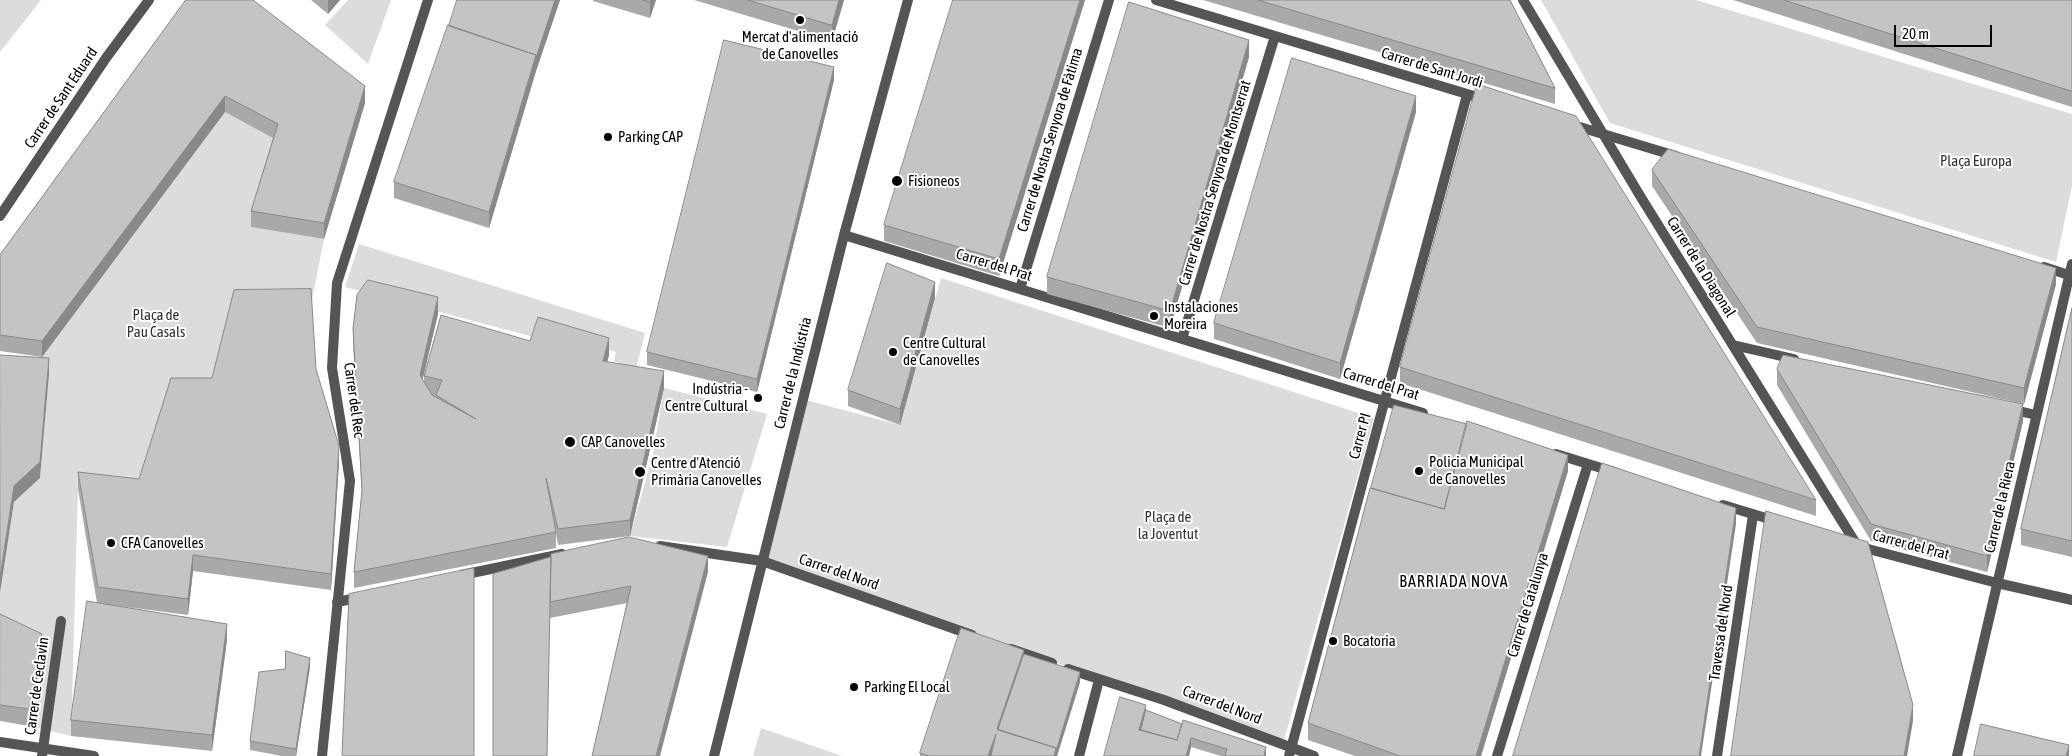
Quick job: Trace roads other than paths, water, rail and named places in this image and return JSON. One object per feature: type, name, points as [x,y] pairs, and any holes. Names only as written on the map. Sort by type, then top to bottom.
[{"type":"street","name":"Carrer de Sant Eduard","points":[[0,216],[106,58],[149,0]]},
{"type":"street","name":"Carrer del Rec","points":[[322,756],[350,481],[332,368],[337,283],[428,0]]},
{"type":"street","name":"Carrer de la Indústria","points":[[714,756],[844,235],[908,0]]},
{"type":"street","name":"Carrer de Nostra Senyora de Fàtima","points":[[1020,289],[1109,0]]},
{"type":"street","name":"Carrer de Sant Jordi","points":[[1156,0],[1495,102]]},
{"type":"street","name":"Carrer de la Diagonal","points":[[1524,0],[1642,199],[1858,546]]},
{"type":"street","name":"Carrer de Nostra Senyora de Montserrat","points":[[1182,339],[1275,36]]},
{"type":"street","name":"Carrer PI","points":[[1290,752],[1467,94]]},
{"type":"street","points":[[1559,121],[1685,159]]},
{"type":"street","name":"Carrer del Prat","points":[[844,235],[1431,415]]},
{"type":"street","points":[[2032,263],[2071,272]]},
{"type":"street","name":"Carrer de la Riera","points":[[1957,756],[2071,272]]},
{"type":"street","points":[[1733,345],[1808,363]]},
{"type":"street","points":[[1998,406],[2036,415]]},
{"type":"street","points":[[1542,450],[1625,475]]},
{"type":"street","name":"Carrer de Catalunya","points":[[1498,756],[1588,464]]},
{"type":"street","points":[[1717,503],[1791,526]]},
{"type":"street","name":"Travessa del Nord","points":[[1718,756],[1753,515]]},
{"type":"street","name":"Carrer del Prat","points":[[1839,541],[1997,583],[2072,600]]},
{"type":"street","name":"Carrer del Nord","points":[[646,543],[762,561],[987,640]]},
{"type":"street","points":[[454,577],[570,553]]},
{"type":"street","points":[[337,602],[376,594]]},
{"type":"street","name":"Carrer de Ceclavin","points":[[43,752],[61,621]]},
{"type":"street","name":"Carrer del Nord","points":[[1005,647],[1099,680],[1164,700],[1290,752],[1314,756]]},
{"type":"street","points":[[1079,756],[1099,680]]},
{"type":"street","points":[[0,742],[43,752],[94,756]]},
{"type":"place","name":"Mercat d'alimentació de Canovelles","points":[[800,20]]},
{"type":"place","name":"Parking CAP","points":[[608,137]]},
{"type":"place","name":"Fisioneos","points":[[897,181]]},
{"type":"place","name":"Instalaciones Moreira","points":[[1154,316]]},
{"type":"place","name":"Centre Cultural de Canovelles","points":[[893,352]]},
{"type":"place","name":"Indústria - Centre Cultural","points":[[758,398]]},
{"type":"place","name":"CAP Canovelles","points":[[570,442]]},
{"type":"place","name":"Policia Municipal de Canovelles","points":[[1419,471]]},
{"type":"place","name":"Centre d'Atenció Primària Canovelles","points":[[640,472]]},
{"type":"place","name":"CFA Canovelles","points":[[111,543]]},
{"type":"place","name":"Bocatoria","points":[[1333,641]]},
{"type":"place","name":"Parking El Local","points":[[854,687]]},
{"type":"district","name":"BARRIADA NOVA","points":[[1454,582]]},
{"type":"park label","name":"Plaça Europa","points":[[1976,161]]},
{"type":"park label","name":"Plaça de Pau Casals","points":[[156,324]]},
{"type":"park label","name":"Plaça de la Joventut","points":[[1168,526]]}]
